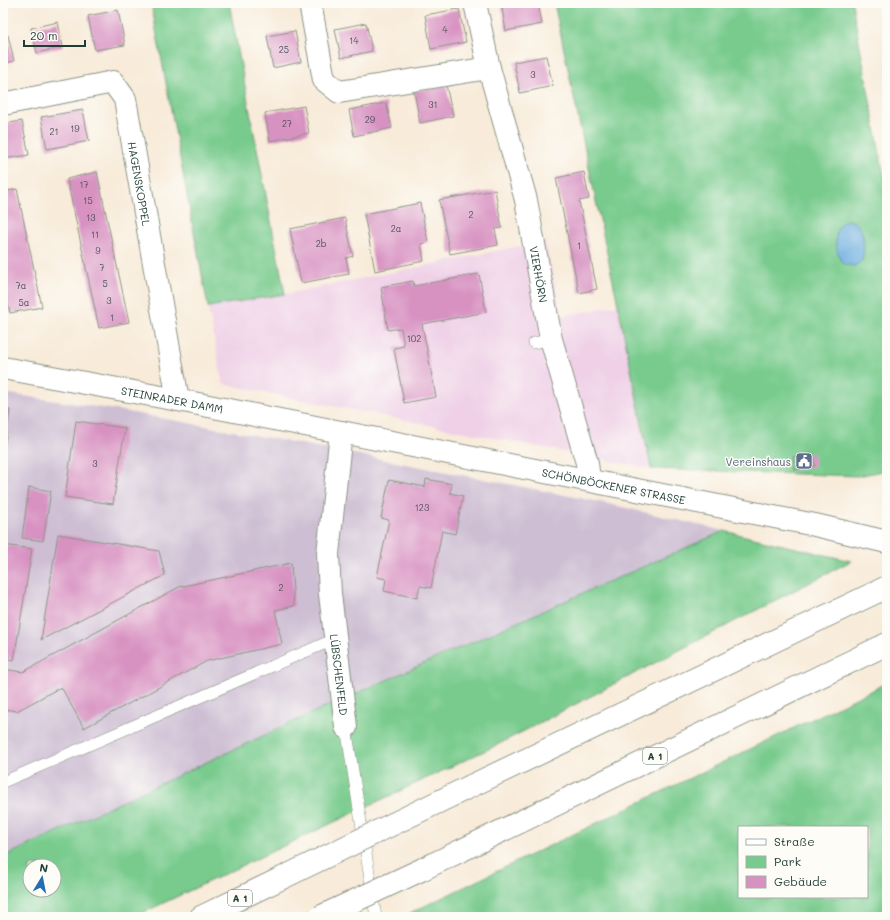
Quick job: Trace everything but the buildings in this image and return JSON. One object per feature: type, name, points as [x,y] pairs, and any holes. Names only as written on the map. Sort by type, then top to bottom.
[{"type":"main road","points":[[310,3],[324,80],[339,92],[489,68]]},
{"type":"main road","name":"VIERHÖRN","points":[[475,3],[489,68],[526,200],[542,341],[587,463],[589,480]]},
{"type":"main road","name":"HAGENSKOPPEL","points":[[3,104],[113,82],[125,98],[178,400]]},
{"type":"main road","name":"STEINRADER DAMM","points":[[3,368],[178,400],[340,432]]},
{"type":"main road","name":"SCHÖNBÖCKENER STRASSE","points":[[340,432],[815,525],[887,542]]},
{"type":"main road","name":"LÜBSCHENFELD","points":[[340,432],[328,554],[330,594],[346,727]]},
{"type":"main road","name":"A 1","points":[[201,917],[887,587]]},
{"type":"main road","name":"A 1","points":[[320,917],[423,869],[887,644]]},
{"type":"lane","points":[[3,782],[335,639]]},
{"type":"lane","name":"LÜBSCHENFELD","points":[[346,727],[376,917]]},
{"type":"shaded area","points":[[545,241],[562,316],[618,305],[651,469],[223,384],[208,307],[285,294]]},
{"type":"shaded area","points":[[3,393],[123,411],[329,449],[605,503],[724,531],[323,708],[3,857]]},
{"type":"green space","points":[[151,3],[229,3],[285,294],[208,307]]},
{"type":"green space","points":[[554,3],[852,3],[887,192],[887,470],[858,476],[651,469]]},
{"type":"green space","points":[[724,531],[851,561],[499,744],[134,917],[3,917],[3,857],[323,708]]},
{"type":"green space","points":[[887,683],[887,917],[402,917]]},
{"type":"water","points":[[848,220],[858,225],[863,236],[864,243],[862,261],[854,266],[843,264],[836,246],[836,233],[838,227]]},
{"type":"place","name":"Vereinshaus","points":[[804,461]]}]
